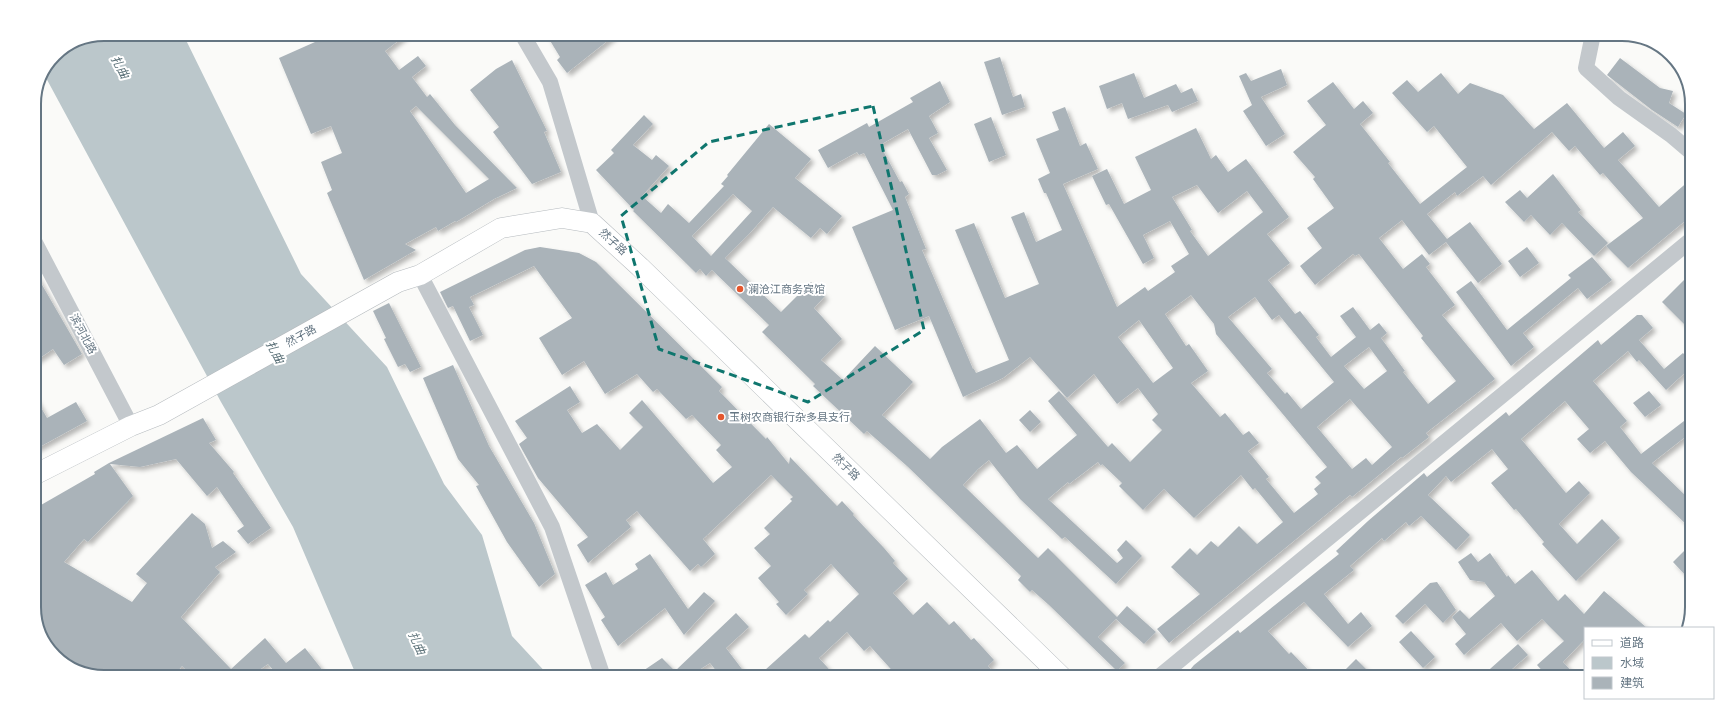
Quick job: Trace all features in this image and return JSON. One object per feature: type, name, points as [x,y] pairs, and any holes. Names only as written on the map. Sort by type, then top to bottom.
[{"type":"main road","name":"然子路","points":[[41,471],[131,426],[159,414],[398,282],[420,275],[501,228],[562,218],[592,223],[646,272],[1055,670]]},
{"type":"street","points":[[526,41],[550,82],[592,223]]},
{"type":"street","points":[[1592,41],[1586,68],[1619,98],[1671,135],[1685,147]]},
{"type":"street","points":[[1168,670],[1685,244]]},
{"type":"street","name":"滨河北路","points":[[41,254],[131,426]]},
{"type":"street","points":[[420,275],[552,527],[601,670]]},
{"type":"highlighted area","points":[[873,106],[924,330],[808,402],[659,349],[621,216],[709,142]]},
{"type":"water","name":"扎曲","points":[[104,41],[186,41],[301,274],[387,367],[444,484],[482,535],[512,636],[544,670],[354,670],[293,527],[221,402],[47,79],[59,59],[80,46],[92,42]]},
{"type":"building","points":[[317,41],[398,41],[385,51],[399,70],[418,56],[426,66],[412,77],[427,97],[430,94],[455,125],[517,188],[494,199],[438,231],[436,227],[405,244],[416,250],[364,280],[327,193],[332,190],[321,162],[342,153],[331,126],[311,134],[279,58]],"holes":[[[416,106],[489,179],[466,193],[410,111]]]},
{"type":"building","points":[[550,41],[607,41],[567,73],[557,60],[560,57]]},
{"type":"building","points":[[1000,57],[1013,97],[1021,94],[1025,107],[1002,115],[984,62]]},
{"type":"building","points":[[1620,58],[1660,88],[1673,91],[1669,103],[1685,113],[1678,127],[1652,110],[1607,75]]},
{"type":"building","points":[[512,60],[547,131],[544,132],[561,172],[532,184],[493,132],[499,127],[470,90],[496,69]]},
{"type":"building","points":[[1281,69],[1287,85],[1261,97],[1285,134],[1266,146],[1243,111],[1252,105],[1239,76],[1246,73],[1251,81]]},
{"type":"building","points":[[1134,73],[1144,98],[1176,84],[1181,93],[1192,88],[1198,101],[1172,112],[1168,105],[1128,119],[1122,103],[1107,109],[1099,86]]},
{"type":"building","points":[[1441,73],[1458,94],[1470,83],[1503,95],[1534,129],[1567,103],[1604,148],[1623,132],[1635,146],[1618,160],[1659,207],[1685,184],[1685,221],[1628,268],[1606,246],[1643,218],[1603,173],[1600,175],[1575,146],[1569,151],[1552,132],[1491,185],[1483,176],[1457,196],[1455,192],[1427,214],[1447,239],[1470,222],[1502,264],[1478,283],[1446,242],[1429,255],[1402,220],[1379,238],[1403,269],[1422,254],[1430,264],[1426,267],[1455,305],[1442,315],[1495,379],[1426,433],[1429,437],[1402,458],[1401,457],[1352,497],[1350,495],[1169,643],[1157,629],[1200,594],[1171,567],[1190,548],[1197,555],[1211,541],[1218,547],[1239,526],[1257,544],[1283,522],[1255,488],[1253,490],[1241,475],[1194,518],[1164,489],[1143,510],[1119,486],[1122,483],[1098,462],[1069,484],[1068,482],[1048,499],[1117,563],[1123,558],[1117,550],[1126,540],[1142,556],[1116,584],[1065,537],[1062,539],[1020,499],[989,460],[963,485],[1038,558],[1048,548],[1117,617],[1127,606],[1156,632],[1144,644],[1116,619],[1098,637],[1125,663],[1118,670],[1116,670],[1049,605],[1032,590],[1030,592],[1018,580],[1021,576],[907,466],[867,431],[864,434],[813,386],[815,384],[762,332],[769,325],[712,270],[706,276],[700,269],[696,273],[633,211],[634,210],[596,170],[614,153],[611,150],[644,115],[653,124],[633,145],[652,160],[656,155],[669,166],[642,196],[661,213],[668,204],[689,223],[724,186],[721,184],[728,176],[727,175],[769,124],[811,159],[795,178],[842,216],[827,234],[820,228],[811,238],[773,207],[725,258],[781,312],[811,282],[825,296],[814,308],[842,339],[821,360],[843,380],[875,346],[913,382],[882,415],[930,459],[942,447],[980,419],[1006,453],[1017,445],[1037,469],[1077,435],[1048,401],[1059,391],[1108,447],[1112,443],[1130,462],[1162,430],[1152,420],[1158,414],[1138,388],[1117,404],[1094,374],[1067,398],[1030,357],[1003,378],[963,397],[929,316],[895,330],[852,227],[893,210],[864,153],[859,155],[857,152],[828,168],[818,150],[867,123],[869,127],[913,102],[910,98],[940,81],[950,102],[929,116],[938,133],[929,138],[947,170],[937,175],[932,175],[908,129],[880,145],[900,182],[902,181],[909,194],[905,197],[926,249],[922,250],[976,373],[1009,360],[955,230],[974,223],[1005,298],[1039,284],[1011,217],[1024,212],[1036,242],[1062,230],[1046,193],[1044,193],[1038,179],[1050,173],[1036,139],[1059,130],[1052,112],[1065,107],[1080,146],[1086,143],[1098,169],[1063,184],[1117,307],[1145,287],[1148,291],[1175,272],[1171,266],[1189,254],[1170,221],[1143,235],[1154,258],[1143,264],[1109,204],[1106,205],[1092,176],[1107,169],[1124,204],[1151,190],[1135,157],[1196,128],[1211,159],[1216,155],[1228,172],[1246,159],[1289,217],[1267,234],[1290,263],[1268,280],[1295,314],[1300,311],[1319,335],[1316,337],[1331,357],[1356,337],[1340,316],[1353,307],[1370,330],[1379,323],[1387,333],[1381,338],[1405,371],[1403,372],[1428,404],[1456,381],[1421,338],[1423,336],[1359,254],[1355,256],[1353,254],[1315,285],[1300,266],[1322,248],[1307,228],[1334,208],[1313,179],[1315,177],[1293,152],[1326,125],[1307,101],[1333,82],[1354,109],[1363,101],[1373,113],[1360,124],[1420,204],[1467,167],[1434,126],[1427,132],[1392,93],[1407,80],[1418,92]],"holes":[[[1197,185],[1218,213],[1247,191],[1263,212],[1208,256],[1190,231],[1192,230],[1172,197]],[[733,194],[752,211],[711,256],[692,236]],[[1191,295],[1214,324],[1216,334],[1327,467],[1315,477],[1321,483],[1314,489],[1318,494],[1294,513],[1266,479],[1269,477],[1248,451],[1259,443],[1249,431],[1243,435],[1225,413],[1220,417],[1191,383],[1208,371],[1189,344],[1186,346],[1165,314]],[[1255,297],[1272,320],[1279,315],[1334,382],[1301,409],[1287,392],[1285,394],[1267,373],[1272,369],[1228,317]],[[1139,320],[1173,368],[1153,383],[1118,337]],[[1369,347],[1387,371],[1364,389],[1344,366]],[[1350,399],[1392,447],[1372,465],[1366,458],[1352,469],[1317,427]]]},
{"type":"building","points":[[991,117],[1006,155],[989,162],[974,124]]},
{"type":"building","points":[[1553,174],[1581,210],[1578,212],[1608,243],[1594,256],[1562,223],[1550,235],[1531,215],[1524,222],[1505,202],[1520,190],[1527,198]]},
{"type":"building","points":[[540,247],[579,253],[596,262],[722,387],[719,391],[766,439],[767,437],[789,464],[790,457],[837,506],[842,501],[854,514],[853,515],[895,561],[893,563],[908,579],[893,593],[913,615],[927,602],[949,625],[954,621],[971,640],[974,638],[994,660],[988,666],[992,670],[892,670],[870,646],[864,651],[847,632],[819,658],[830,670],[765,670],[805,634],[809,638],[828,620],[830,622],[859,594],[831,564],[804,590],[808,594],[786,615],[776,604],[779,602],[758,578],[771,566],[754,548],[770,534],[764,528],[792,501],[790,499],[793,497],[771,475],[703,539],[715,554],[701,567],[698,564],[690,571],[637,511],[626,520],[631,527],[588,563],[577,545],[588,537],[538,478],[519,444],[527,438],[515,421],[570,386],[580,402],[567,410],[582,433],[597,424],[620,450],[643,427],[629,413],[642,400],[713,483],[732,467],[716,450],[721,445],[692,415],[686,419],[657,389],[653,392],[637,374],[605,394],[584,361],[562,375],[539,338],[572,318],[534,266],[470,297],[474,305],[469,307],[483,335],[470,341],[453,306],[448,308],[440,292],[525,250]]},
{"type":"building","points":[[1527,247],[1539,263],[1520,277],[1508,261]]},
{"type":"building","points":[[1592,257],[1612,280],[1587,299],[1578,288],[1523,333],[1534,347],[1511,366],[1456,292],[1471,281],[1507,330],[1571,278],[1568,275]]},
{"type":"building","points":[[1685,279],[1685,325],[1662,302]]},
{"type":"building","points":[[41,283],[82,354],[64,365],[53,349],[41,357]]},
{"type":"building","points":[[389,303],[421,367],[410,372],[405,364],[398,367],[384,339],[386,338],[373,311]]},
{"type":"building","points":[[1637,315],[1642,315],[1653,328],[1639,340],[1664,369],[1683,353],[1685,355],[1685,373],[1666,390],[1639,360],[1637,362],[1628,351],[1593,381],[1627,421],[1620,427],[1641,454],[1684,421],[1685,422],[1685,437],[1652,463],[1685,495],[1685,523],[1631,472],[1605,441],[1590,453],[1577,439],[1589,429],[1565,401],[1521,439],[1566,493],[1579,481],[1590,493],[1559,524],[1577,544],[1602,519],[1620,538],[1576,581],[1542,544],[1544,542],[1516,509],[1514,510],[1491,483],[1508,469],[1492,449],[1451,482],[1446,476],[1428,495],[1470,535],[1456,550],[1421,516],[1409,526],[1406,522],[1384,541],[1382,538],[1350,566],[1354,570],[1324,594],[1348,624],[1361,612],[1372,626],[1348,647],[1304,602],[1268,631],[1289,654],[1291,652],[1308,670],[1190,670],[1238,630],[1240,633],[1339,554],[1336,551],[1368,521],[1424,473],[1427,477],[1506,412],[1509,416],[1598,340],[1601,345]]},
{"type":"building","points":[[453,365],[489,446],[534,523],[555,574],[539,587],[507,542],[476,486],[479,485],[458,459],[423,378]]},
{"type":"building","points":[[1649,391],[1661,405],[1645,417],[1633,403]]},
{"type":"building","points":[[76,402],[87,421],[41,446],[41,407],[47,418]]},
{"type":"building","points":[[1030,410],[1041,422],[1030,432],[1019,420]]},
{"type":"building","points":[[203,418],[216,440],[209,443],[234,472],[233,473],[271,528],[248,544],[237,531],[244,526],[217,487],[207,496],[176,459],[140,467],[110,464],[133,496],[88,542],[84,539],[64,562],[132,602],[147,583],[136,574],[192,513],[205,524],[212,548],[223,541],[236,552],[215,567],[220,572],[181,617],[231,669],[265,638],[286,663],[305,648],[322,670],[273,670],[268,664],[259,670],[186,670],[182,666],[179,670],[104,670],[92,669],[76,664],[59,652],[49,639],[43,623],[41,611],[41,505],[95,474],[94,472],[109,463]]},
{"type":"building","points":[[1685,550],[1685,575],[1673,562]]},
{"type":"building","points":[[1471,553],[1478,562],[1490,553],[1507,577],[1508,575],[1515,584],[1532,570],[1558,601],[1565,594],[1584,614],[1604,591],[1646,627],[1584,627],[1584,640],[1563,662],[1570,670],[1542,670],[1537,665],[1564,641],[1542,619],[1517,641],[1501,623],[1464,655],[1455,644],[1466,634],[1452,617],[1460,610],[1469,619],[1495,596],[1484,582],[1470,580],[1458,562]]},
{"type":"building","points":[[650,554],[688,609],[704,592],[715,601],[684,635],[665,608],[618,646],[601,620],[605,617],[585,585],[606,572],[613,585],[638,569],[635,564]]},
{"type":"building","points":[[1437,582],[1456,610],[1443,623],[1425,604],[1403,624],[1395,616],[1430,583]]},
{"type":"building","points":[[736,613],[749,627],[726,648],[743,670],[716,670],[710,663],[699,670],[676,670]]},
{"type":"building","points":[[1411,631],[1435,657],[1423,668],[1399,642]]},
{"type":"building","points":[[1518,644],[1528,655],[1511,670],[1489,670]]},
{"type":"building","points":[[662,658],[674,670],[644,670]]},
{"type":"building","points":[[1356,659],[1367,670],[1345,670]]},
{"type":"place","name":"澜沧江商务宾馆","points":[[740,289]]},
{"type":"place","name":"玉树农商银行杂多县支行","points":[[721,417]]}]
